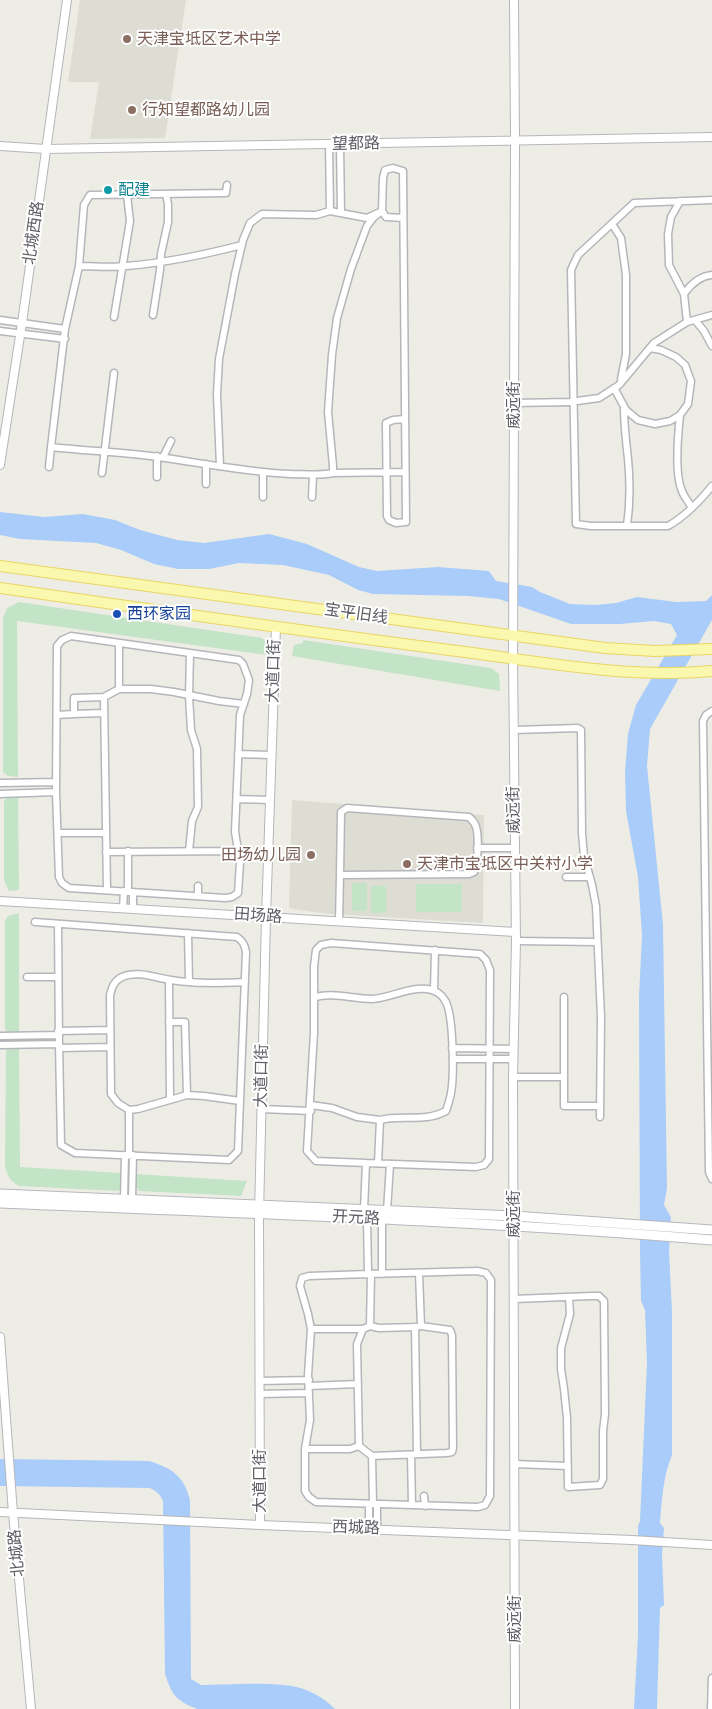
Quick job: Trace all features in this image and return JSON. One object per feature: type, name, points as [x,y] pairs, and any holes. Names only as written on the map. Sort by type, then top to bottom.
[{"type":"main road","name":"宝平旧线","points":[[0,566],[605,648],[656,651],[712,649]]},
{"type":"main road","name":"宝平旧线","points":[[0,588],[513,658],[643,672],[686,673],[712,671]]},
{"type":"main road","name":"开元路","points":[[0,1194],[128,1199],[382,1220],[514,1227],[635,1229]]},
{"type":"main road","name":"开元路","points":[[0,1203],[364,1210],[514,1216],[676,1232],[712,1230]]},
{"type":"main road","name":"开元路","points":[[676,1232],[712,1240]]},
{"type":"street","name":"北城西路","points":[[0,465],[22,323],[67,0]]},
{"type":"street","name":"威远街","points":[[514,0],[515,1709]]},
{"type":"street","name":"望都路","points":[[0,146],[46,149],[712,137]]},
{"type":"street","points":[[328,144],[330,211]]},
{"type":"street","points":[[340,144],[341,212]]},
{"type":"street","points":[[403,218],[386,217],[382,211],[382,178],[386,170],[397,169],[403,171],[406,522],[401,524],[389,520],[387,516],[386,423],[405,419]]},
{"type":"street","points":[[49,467],[66,328],[79,266],[84,205],[90,195],[226,193],[227,185]]},
{"type":"street","points":[[153,315],[160,262],[168,222],[166,194]]},
{"type":"street","points":[[114,317],[130,221],[127,195]]},
{"type":"street","points":[[712,200],[634,203],[578,255],[572,270],[576,524],[591,526],[668,526],[692,508],[712,486]]},
{"type":"street","points":[[680,201],[671,217],[668,234],[669,265],[684,294],[687,322]]},
{"type":"street","points":[[220,466],[219,359],[227,311],[242,245],[250,223],[262,214],[316,215],[330,211],[367,218],[382,211]]},
{"type":"street","points":[[332,473],[328,412],[337,318],[351,269],[368,226],[374,217],[382,211]]},
{"type":"street","points":[[612,224],[621,238],[626,274],[626,354],[621,382]]},
{"type":"street","points":[[79,266],[122,266],[160,262],[198,256],[242,245]]},
{"type":"street","points":[[684,294],[698,280],[707,275],[712,275]]},
{"type":"street","points":[[514,403],[574,402],[599,398],[621,382],[654,344],[687,322],[712,315]]},
{"type":"street","points":[[0,320],[66,328]]},
{"type":"street","points":[[695,320],[704,331],[712,346]]},
{"type":"street","points":[[0,331],[65,338]]},
{"type":"street","points":[[614,388],[626,410],[638,420],[655,424],[670,421],[680,415],[688,404],[690,381],[685,365],[676,357],[661,350],[650,348]]},
{"type":"street","points":[[102,473],[114,373]]},
{"type":"street","points":[[624,406],[624,428],[628,459],[628,526]]},
{"type":"street","points":[[680,415],[677,438],[678,479],[681,490],[692,508]]},
{"type":"street","points":[[157,477],[160,457],[171,441]]},
{"type":"street","points":[[51,447],[160,457],[263,472],[313,475],[405,472]]},
{"type":"street","points":[[206,464],[206,484]]},
{"type":"street","points":[[263,472],[263,497]]},
{"type":"street","points":[[312,497],[313,475]]},
{"type":"street","name":"大道口街","points":[[260,1525],[259,1209],[266,917],[276,627]]},
{"type":"street","points":[[71,636],[190,653],[238,660],[243,664],[249,680],[240,715],[235,832],[240,862],[238,894],[225,898],[69,888],[62,883],[59,877],[56,792],[57,646],[62,640],[71,636]]},
{"type":"street","points":[[119,643],[119,689]]},
{"type":"street","points":[[189,851],[192,821],[198,807],[197,749],[191,730],[189,696],[190,653]]},
{"type":"street","points":[[72,714],[74,714],[74,698],[104,697],[119,689],[152,689],[244,704]]},
{"type":"street","points":[[104,697],[107,890]]},
{"type":"street","points":[[712,711],[706,715],[704,721],[709,867],[709,1172],[712,1179]]},
{"type":"street","points":[[57,715],[104,713]]},
{"type":"street","points":[[514,730],[578,728],[581,730],[582,833],[584,856],[596,906],[601,1017],[600,1117]]},
{"type":"street","points":[[238,754],[271,755]]},
{"type":"street","points":[[0,783],[56,782]]},
{"type":"street","points":[[0,794],[56,792]]},
{"type":"street","points":[[237,798],[270,800]]},
{"type":"street","points":[[339,922],[341,812],[347,808],[469,817],[477,829],[476,865],[474,872],[469,874],[340,876]]},
{"type":"street","points":[[58,833],[106,832]]},
{"type":"street","points":[[476,848],[515,848]]},
{"type":"street","points":[[128,851],[129,892],[133,909]]},
{"type":"street","points":[[106,852],[238,851]]},
{"type":"street","points":[[566,877],[590,877]]},
{"type":"street","points":[[198,886],[198,896]]},
{"type":"street","points":[[123,908],[129,892]]},
{"type":"street","name":"田场路","points":[[0,901],[515,932]]},
{"type":"street","points":[[35,922],[237,937],[242,940],[246,952],[238,1151],[229,1160],[75,1153],[61,1146],[58,924]]},
{"type":"street","points":[[188,933],[188,981]]},
{"type":"street","points":[[516,941],[597,942]]},
{"type":"street","points":[[330,943],[480,954],[486,960],[490,970],[489,1159],[484,1165],[476,1167],[316,1161],[311,1157],[307,1151],[311,1108],[315,997],[314,966],[316,950],[321,945],[330,943]]},
{"type":"street","points":[[434,991],[435,950]]},
{"type":"street","points":[[240,1101],[187,1095],[130,1110],[118,1103],[111,1094],[110,995],[115,982],[125,976],[148,975],[169,980],[245,982]]},
{"type":"street","points":[[28,977],[58,977]]},
{"type":"street","points":[[169,980],[170,1100]]},
{"type":"street","points":[[261,1109],[332,1108],[357,1117],[380,1120],[392,1117],[423,1119],[446,1112],[452,1093],[452,1048],[449,1010],[445,999],[434,991],[413,989],[373,999],[330,994],[315,997]]},
{"type":"street","points":[[564,997],[564,1106],[600,1106]]},
{"type":"street","points":[[169,1022],[185,1022],[187,1095]]},
{"type":"street","points":[[0,1036],[110,1030]]},
{"type":"street","points":[[0,1045],[110,1047]]},
{"type":"street","points":[[452,1048],[514,1049]]},
{"type":"street","points":[[452,1059],[514,1059]]},
{"type":"street","points":[[514,1077],[564,1077]]},
{"type":"street","points":[[128,1199],[130,1110]]},
{"type":"street","points":[[378,1163],[380,1120]]},
{"type":"street","points":[[364,1210],[366,1163]]},
{"type":"street","points":[[387,1211],[390,1164]]},
{"type":"street","points":[[359,1446],[357,1344],[366,1328],[369,1274],[367,1219]]},
{"type":"street","points":[[382,1220],[382,1274]]},
{"type":"street","points":[[477,1271],[486,1273],[490,1280],[490,1496],[485,1505],[478,1507],[316,1502],[309,1498],[305,1491],[305,1449],[310,1420],[310,1329],[300,1286],[302,1278],[309,1276],[322,1279],[382,1274],[477,1271]]},
{"type":"street","points":[[412,1505],[419,1273]]},
{"type":"street","points":[[514,1299],[570,1297],[599,1296],[604,1301],[605,1414],[602,1431],[602,1479],[600,1485],[568,1487],[567,1418],[561,1348],[570,1314],[570,1297]]},
{"type":"street","points":[[310,1329],[418,1327],[450,1330],[452,1335],[452,1452],[372,1456],[359,1446]]},
{"type":"street","name":"北城路","points":[[0,1337],[13,1512],[31,1709]]},
{"type":"street","points":[[259,1381],[309,1386]]},
{"type":"street","points":[[259,1394],[309,1386],[358,1384]]},
{"type":"street","points":[[305,1449],[350,1449],[359,1446]]},
{"type":"street","points":[[372,1456],[373,1504],[377,1529]]},
{"type":"street","points":[[514,1464],[568,1466]]},
{"type":"street","points":[[424,1496],[425,1506]]},
{"type":"street","points":[[369,1528],[373,1504]]},
{"type":"street","name":"西城路","points":[[0,1512],[260,1525],[514,1534],[712,1545]]},
{"type":"street","points":[[711,1708],[712,1678]]},
{"type":"shaded area","name":"天津宝坻区艺术中学","points":[[80,0],[186,0],[165,138],[90,139],[99,82],[68,82]]},
{"type":"shaded area","name":"天津市宝坻区中关村小学","points":[[292,800],[484,815],[483,923],[330,914],[292,909],[289,907]]},
{"type":"green space","points":[[19,602],[262,638],[266,642],[267,655],[17,621],[18,777],[8,776],[3,772],[3,618],[7,608]]},
{"type":"green space","points":[[303,640],[491,668],[499,674],[500,691],[292,656],[294,645],[303,643]]},
{"type":"green space","points":[[18,797],[19,890],[9,891],[4,880],[4,801],[7,798]]},
{"type":"green space","points":[[352,883],[367,883],[367,911],[352,911]]},
{"type":"green space","points":[[416,884],[462,884],[462,912],[416,912]]},
{"type":"green space","points":[[371,886],[386,886],[386,913],[371,913]]},
{"type":"green space","points":[[19,913],[19,1032],[8,1032],[5,1030],[5,921],[8,916]]},
{"type":"green space","points":[[6,1049],[19,1049],[20,1167],[121,1173],[120,1189],[118,1191],[19,1186],[11,1180],[5,1165]]},
{"type":"green space","points":[[135,1174],[247,1181],[241,1196],[139,1191],[136,1186]]},
{"type":"water","points":[[0,512],[44,517],[83,514],[115,520],[140,530],[177,540],[204,543],[269,534],[307,544],[359,567],[377,571],[438,567],[489,571],[496,581],[532,587],[570,604],[596,605],[616,603],[637,597],[676,602],[706,601],[712,595],[712,620],[650,729],[647,766],[663,925],[667,1188],[664,1205],[671,1217],[669,1252],[672,1311],[672,1455],[662,1497],[660,1523],[664,1528],[662,1555],[664,1605],[660,1608],[657,1709],[634,1709],[638,1635],[638,1526],[640,1521],[647,1363],[645,1310],[641,1301],[640,1252],[639,997],[642,935],[638,877],[626,811],[625,772],[628,734],[636,705],[677,635],[671,624],[654,621],[620,624],[571,624],[499,599],[468,596],[373,594],[358,590],[329,575],[283,565],[239,563],[209,569],[178,569],[154,564],[121,550],[96,543],[20,539],[0,535]]},
{"type":"water","points":[[0,1459],[149,1461],[176,1474],[184,1485],[190,1500],[191,1679],[201,1685],[270,1684],[296,1687],[318,1696],[335,1709],[197,1709],[179,1700],[172,1692],[165,1674],[163,1501],[161,1496],[150,1488],[0,1486]]},
{"type":"place","name":"天津宝坻区艺术中学","points":[[127,39]]},
{"type":"place","name":"行知望都路幼儿园","points":[[132,110]]},
{"type":"place","name":"配建","points":[[108,190]]},
{"type":"place","name":"西环家园","points":[[117,614]]},
{"type":"place","name":"田场幼儿园","points":[[311,855]]},
{"type":"place","name":"天津市宝坻区中关村小学","points":[[407,864]]}]
